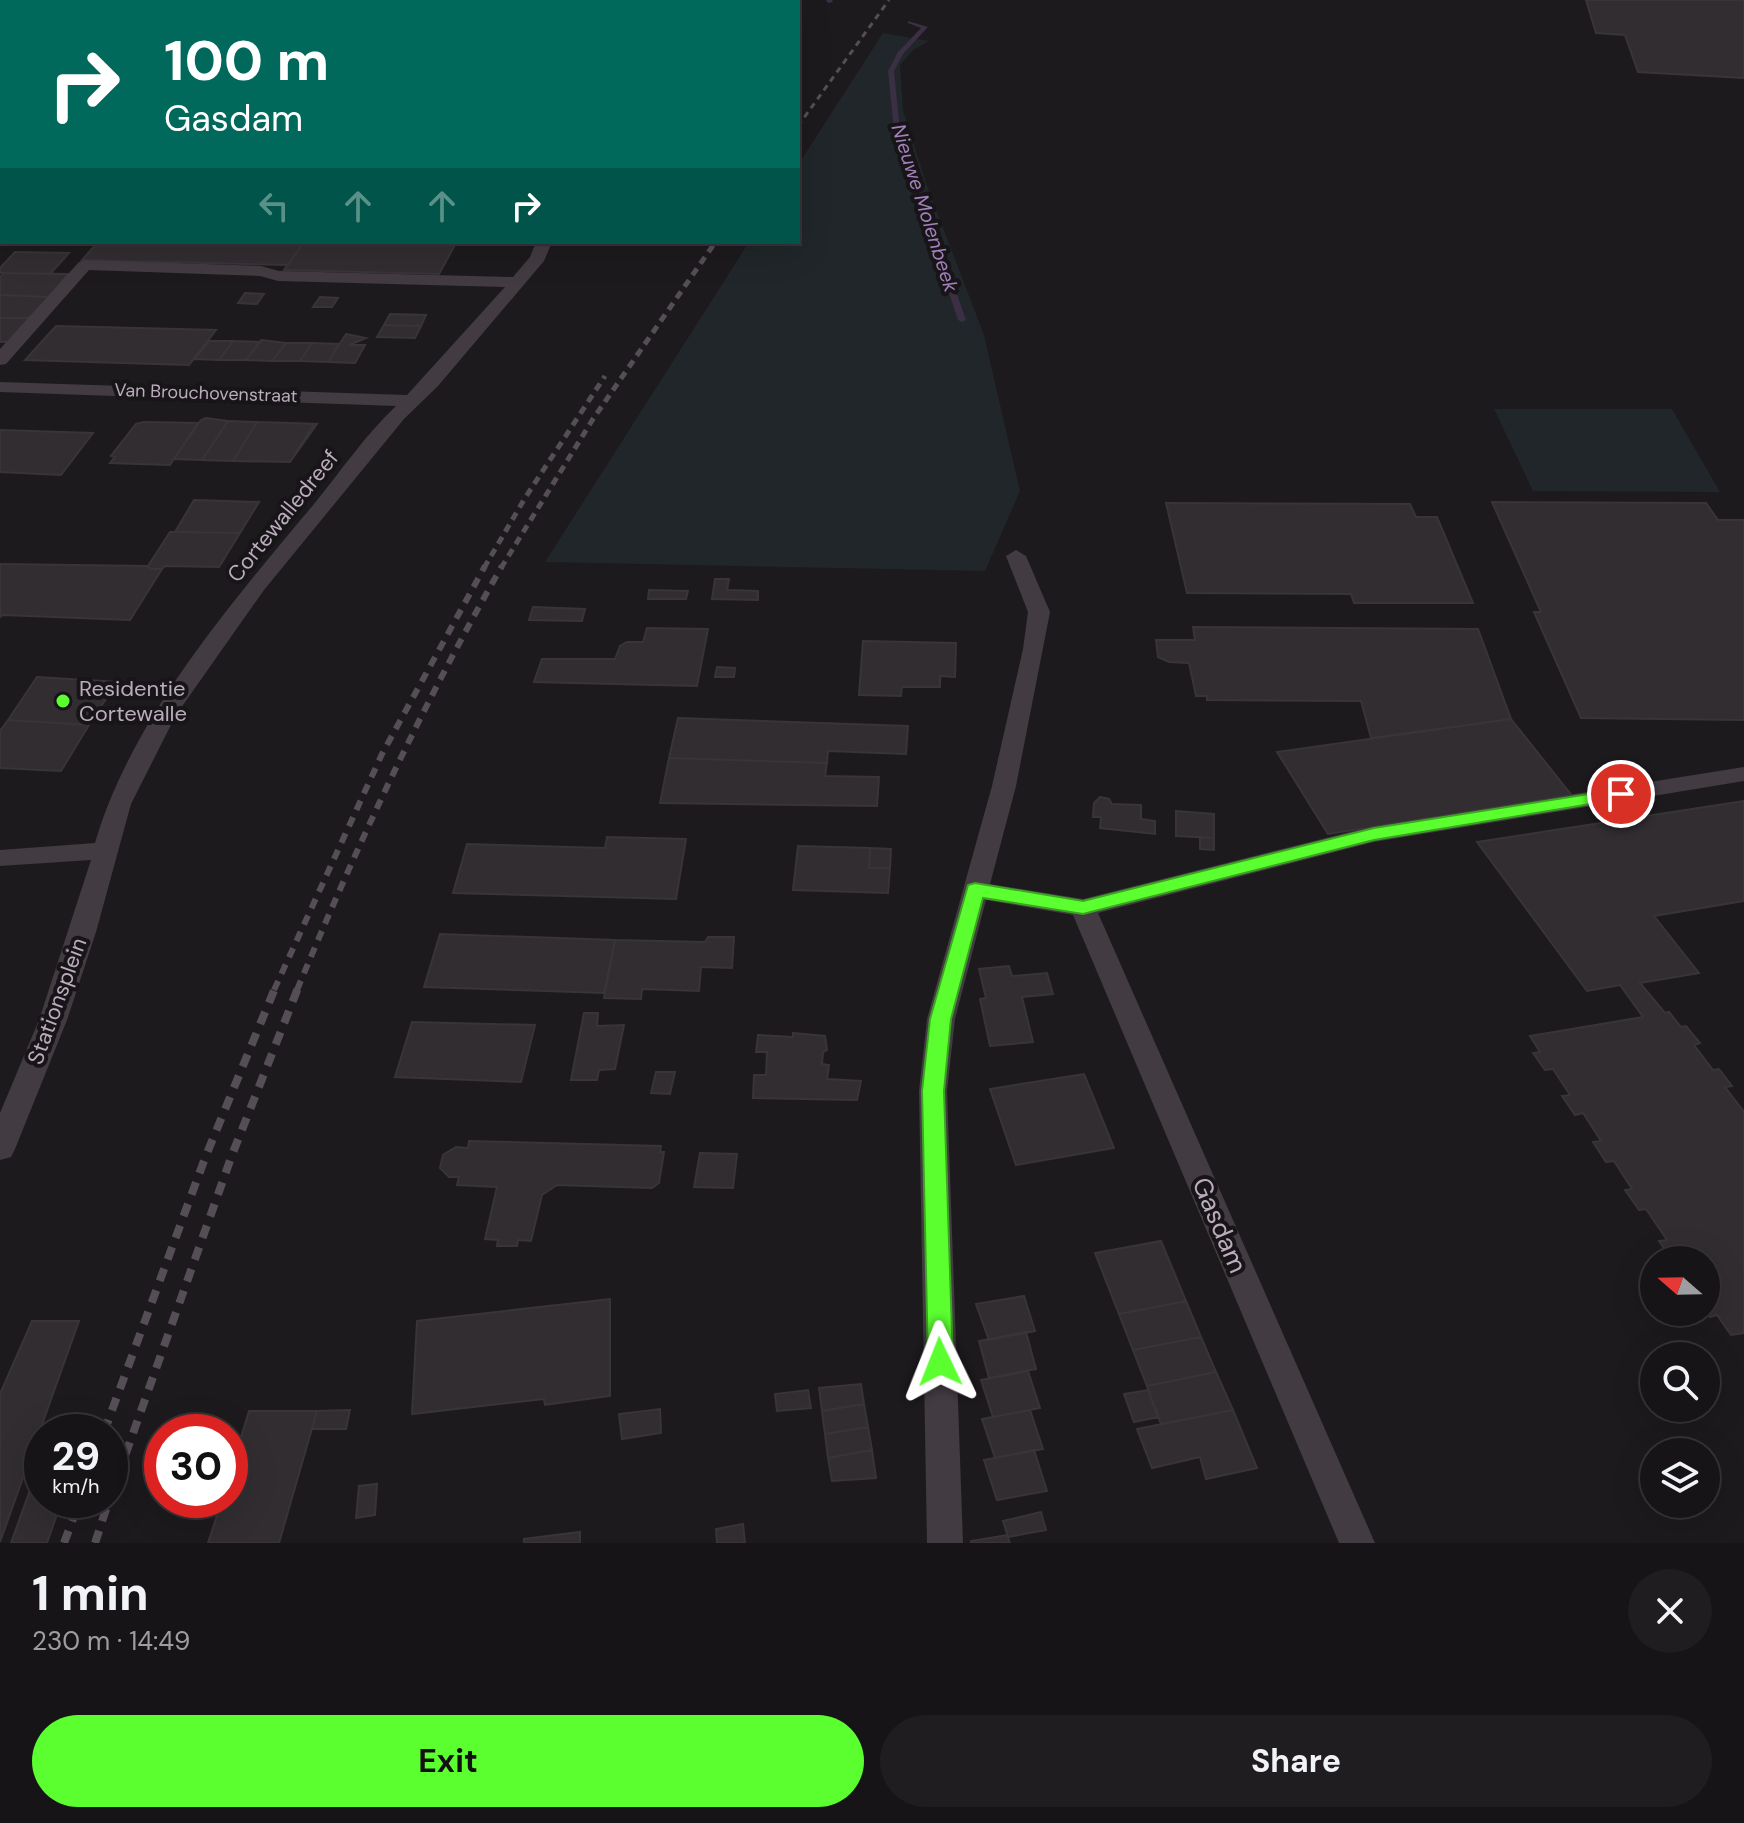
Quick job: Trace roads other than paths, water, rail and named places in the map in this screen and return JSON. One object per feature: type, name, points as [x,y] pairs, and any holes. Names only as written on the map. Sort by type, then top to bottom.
[{"type":"street","name":"Cortewalledreef","points":[[103,851],[119,804],[165,715],[257,586],[397,415],[432,382],[518,282],[538,258],[543,244]]},
{"type":"street","points":[[0,360],[85,265],[261,271],[278,276],[518,282]]},
{"type":"street","name":"Van Brouchovenstraat","points":[[0,387],[412,401]]},
{"type":"street","points":[[945,1543],[933,1091],[941,1019],[1004,786],[1034,649],[1039,612],[1016,556]]},
{"type":"street","points":[[975,890],[1083,908],[1374,834],[1744,774]]},
{"type":"street","points":[[0,858],[103,851]]},
{"type":"street","name":"Stationsplein","points":[[0,1149],[83,932],[103,851]]},
{"type":"street","name":"Gasdam","points":[[1083,908],[1357,1543]]},
{"type":"waterway","name":"Nieuwe Molenbeek","points":[[910,22],[925,27],[900,53],[891,71],[897,130],[962,320]]},
{"type":"railway","points":[[800,123],[889,0]]},
{"type":"railway","points":[[501,568],[593,419],[714,244]]},
{"type":"railway","points":[[484,568],[525,498],[605,376]]},
{"type":"railway","points":[[274,990],[382,754],[485,566]]},
{"type":"railway","points":[[297,990],[393,775],[502,566]]},
{"type":"railway","points":[[111,1414],[205,1158],[275,988]]},
{"type":"railway","points":[[128,1447],[232,1155],[298,988]]},
{"type":"railway","points":[[64,1543],[73,1518]]},
{"type":"railway","points":[[95,1543],[103,1518]]},
{"type":"place","name":"Residentie Cortewalle","points":[[63,701]]}]
